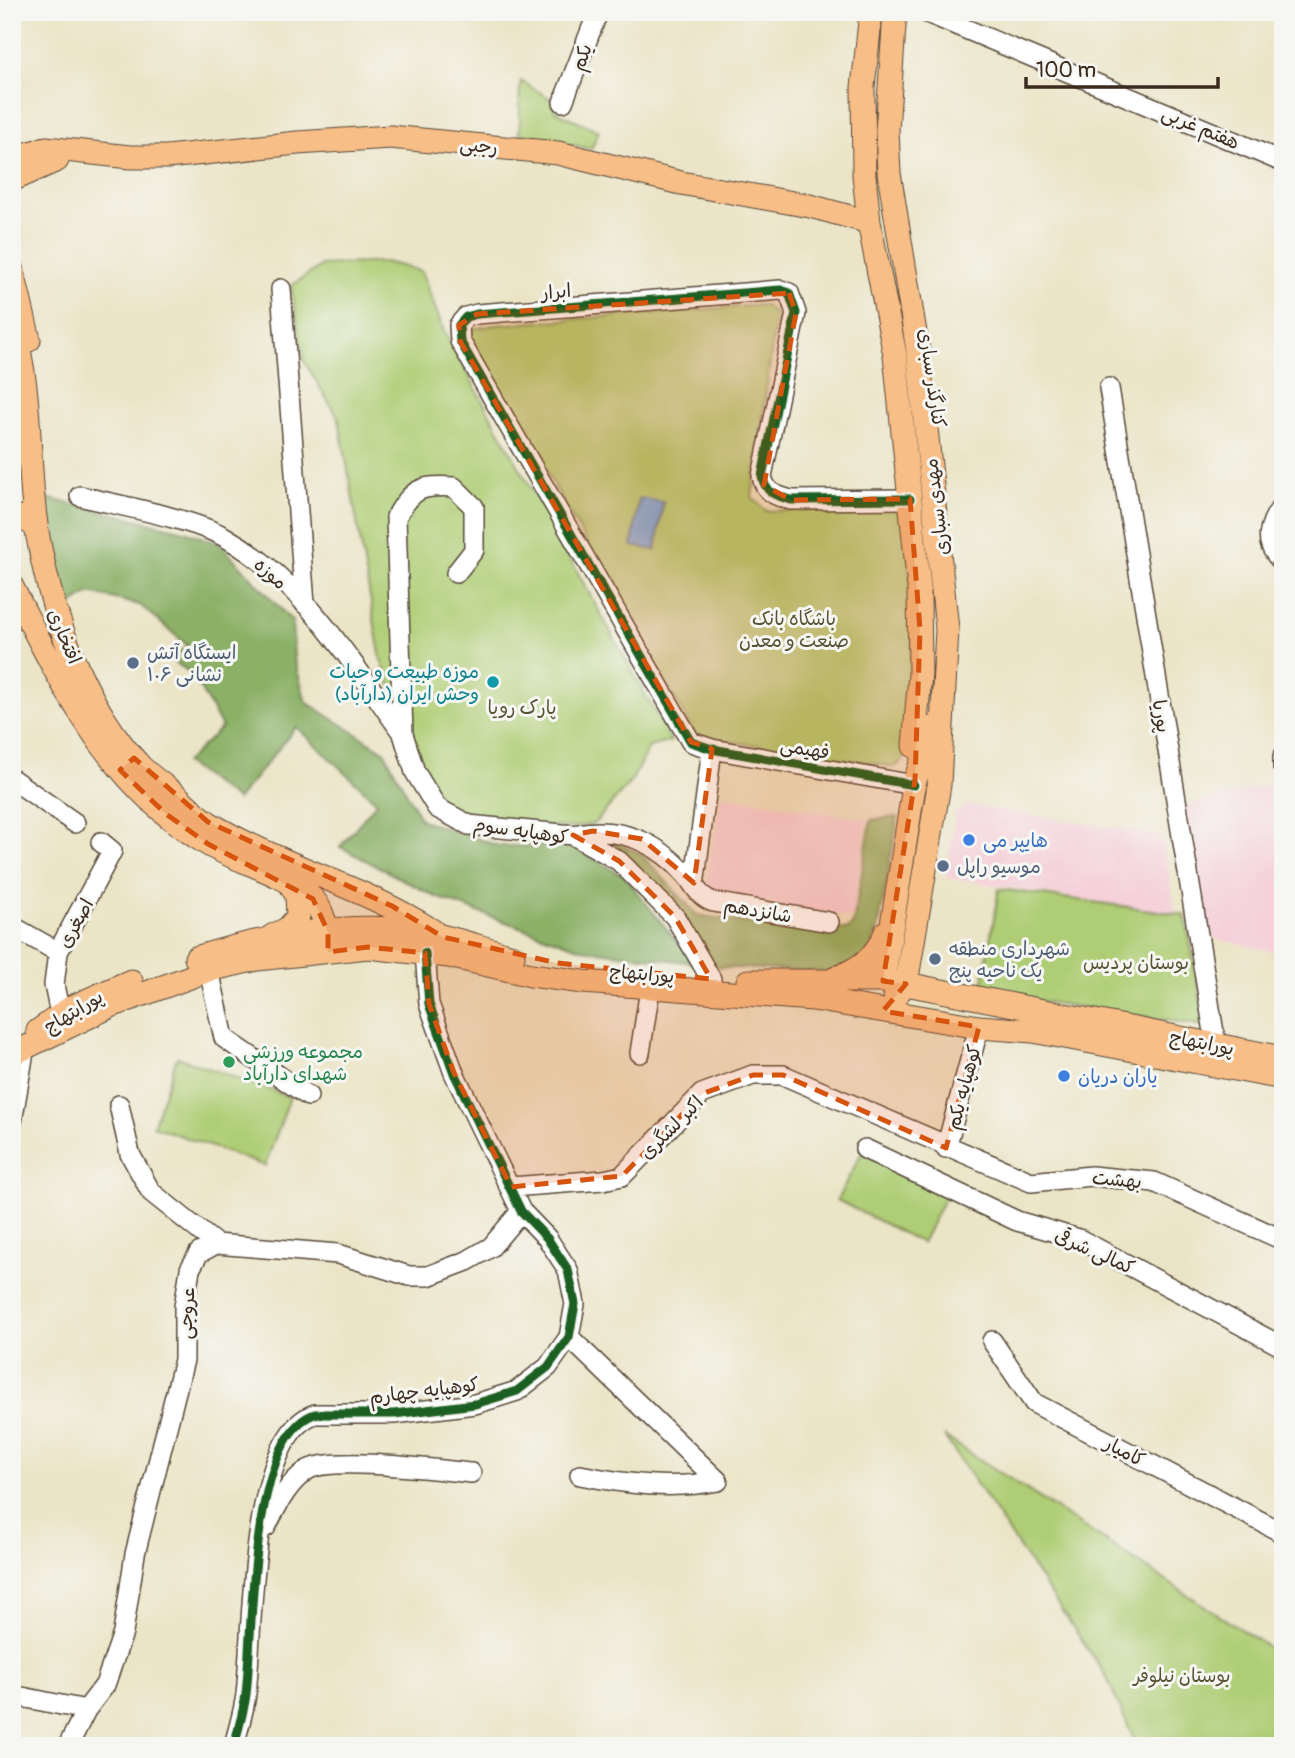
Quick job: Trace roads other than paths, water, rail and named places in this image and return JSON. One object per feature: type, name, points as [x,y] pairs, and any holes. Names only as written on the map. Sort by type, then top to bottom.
[{"type":"main road","name":"کنارگذر سباری","points":[[871,12],[866,39],[862,131],[869,222],[895,355],[920,630],[914,782]]},
{"type":"main road","points":[[884,12],[874,132],[877,174],[881,218],[906,353],[934,630],[925,753],[914,782],[892,916],[894,987]]},
{"type":"main road","name":"مهدی سباری","points":[[894,987],[925,864],[939,785],[947,629],[918,351],[889,173],[887,131],[895,12]]},
{"type":"main road","name":"کنارگذر سباری","points":[[910,12],[902,96],[902,180],[931,349],[958,578],[960,629],[951,758],[939,785]]},
{"type":"main road","name":"رجبی","points":[[12,159],[46,148],[130,158],[167,157],[297,143],[390,137],[558,153],[681,183],[810,206],[869,222]]},
{"type":"main road","name":"رجبی","points":[[12,180],[31,170],[83,152]]},
{"type":"main road","points":[[12,268],[28,328],[36,386],[38,423],[34,482]]},
{"type":"main road","name":"افتخاری","points":[[12,323],[26,388],[35,526],[50,599],[87,688],[127,764],[166,814],[208,844],[291,885],[313,899],[328,942]]},
{"type":"main road","points":[[12,517],[21,517],[35,526]]},
{"type":"main road","name":"افتخاری","points":[[12,587],[66,693],[98,743],[208,822],[281,858]]},
{"type":"main road","points":[[281,858],[321,887],[328,897],[332,911],[328,942]]},
{"type":"main road","points":[[281,858],[391,906],[446,946]]},
{"type":"main road","points":[[901,860],[925,864]]},
{"type":"main road","points":[[264,940],[287,929],[298,917],[297,897],[291,885]]},
{"type":"main road","points":[[818,991],[861,968],[881,944],[892,916]]},
{"type":"main road","name":"پورابتهاج","points":[[18,1050],[111,1006],[209,970],[375,928],[446,946],[531,975],[650,989],[818,991]]},
{"type":"main road","name":"پورابتهاج","points":[[18,1050],[42,1026],[96,994],[178,963],[264,940],[328,942],[425,953],[446,946],[534,960],[818,991],[979,1027],[1033,1031],[1214,1054],[1283,1058]]},
{"type":"main road","points":[[818,991],[853,996],[894,987],[1033,1031]]},
{"type":"main road","name":"پورابتهاج","points":[[894,987],[1214,1054],[1283,1078]]},
{"type":"street","name":"یکم","points":[[564,102],[598,12]]},
{"type":"street","name":"هفتم غربی","points":[[925,12],[1283,162]]},
{"type":"street","points":[[281,289],[305,604]]},
{"type":"street","name":"ابرار","points":[[691,742],[460,341],[459,326],[466,317],[781,290],[789,293],[796,313],[762,476],[764,485],[774,496],[791,500],[909,499]]},
{"type":"street","name":"پوریا","points":[[1109,388],[1214,1054]]},
{"type":"street","points":[[403,734],[396,517],[409,495],[428,486],[454,487],[474,507],[474,550],[456,573]]},
{"type":"street","name":"موزه","points":[[80,496],[222,536],[256,557],[321,618],[403,734]]},
{"type":"street","points":[[1283,505],[1273,519],[1268,538],[1271,548],[1283,562]]},
{"type":"street","name":"کوهپایه سوم","points":[[403,734],[415,772],[437,808],[469,825],[573,835],[619,861],[675,917],[710,979]]},
{"type":"street","name":"فهیمی","points":[[691,742],[712,749],[914,782]]},
{"type":"street","points":[[694,886],[712,749]]},
{"type":"street","points":[[1283,757],[1283,767]]},
{"type":"street","points":[[12,779],[75,823]]},
{"type":"street","name":"شانزدهم","points":[[573,835],[593,831],[642,839],[666,857],[701,896],[713,902],[829,922]]},
{"type":"street","name":"اصغری","points":[[60,1014],[54,985],[58,952],[113,851],[101,842]]},
{"type":"street","points":[[12,926],[58,952]]},
{"type":"street","name":"کوهپایه چهارم","points":[[234,1746],[246,1696],[258,1521],[286,1440],[304,1417],[315,1414],[394,1414],[475,1404],[516,1391],[548,1367],[569,1337],[575,1304],[568,1270],[547,1238],[520,1211],[511,1187],[454,1073],[429,1004],[425,953]]},
{"type":"street","points":[[209,970],[224,1038],[308,1096]]},
{"type":"street","points":[[640,1053],[650,989]]},
{"type":"street","name":"کوهپایه یکم","points":[[946,1148],[979,1027]]},
{"type":"street","points":[[12,1122],[18,1050]]},
{"type":"street","name":"اکبر لشگری","points":[[511,1187],[603,1180],[622,1176],[702,1094],[753,1075],[783,1075],[946,1148]]},
{"type":"street","points":[[119,1105],[131,1154],[151,1192],[216,1244],[338,1254],[409,1276],[428,1276],[467,1261],[491,1247],[520,1211]]},
{"type":"street","name":"بهشت","points":[[946,1148],[1031,1182],[1091,1176],[1154,1182],[1283,1240]]},
{"type":"street","name":"کمالی شرقی","points":[[865,1149],[1017,1221],[1079,1239],[1283,1347]]},
{"type":"street","name":"عروجی","points":[[68,1746],[86,1710],[105,1685],[123,1633],[135,1554],[184,1360],[184,1307],[190,1269],[199,1252],[216,1244]]},
{"type":"street","points":[[569,1337],[718,1481],[685,1487],[629,1484],[580,1475]]},
{"type":"street","name":"کامیار","points":[[992,1341],[1034,1403],[1283,1533]]},
{"type":"street","points":[[257,1544],[286,1490],[313,1467],[344,1463],[471,1473]]},
{"type":"street","points":[[12,1695],[86,1710]]},
{"type":"water","points":[[639,498],[663,502],[656,550],[632,546]]},
{"type":"place","name":"ایستگاه آتش نشانی ۱۰۶","points":[[133,663]]},
{"type":"place","name":"موزه طبیعت و حیات وحش ایران (دارآباد)","points":[[493,682]]},
{"type":"place","name":"هایپر می","points":[[969,840]]},
{"type":"place","name":"موسیو راپل","points":[[943,866]]},
{"type":"place","name":"شهرداری منطقه یک ناحیه پنج","points":[[935,959]]},
{"type":"place","name":"مجموعه ورزشی شهدای دارآباد","points":[[229,1062]]},
{"type":"place","name":"یاران دریان","points":[[1064,1076]]},
{"type":"park label","name":"باشگاه بانک صنعت و معدن","points":[[794,629]]},
{"type":"park label","name":"پارک رویا","points":[[522,707]]},
{"type":"park label","name":"بوستان پردیس","points":[[1136,962]]},
{"type":"park label","name":"بوستان نیلوفر","points":[[1182,1675]]}]
